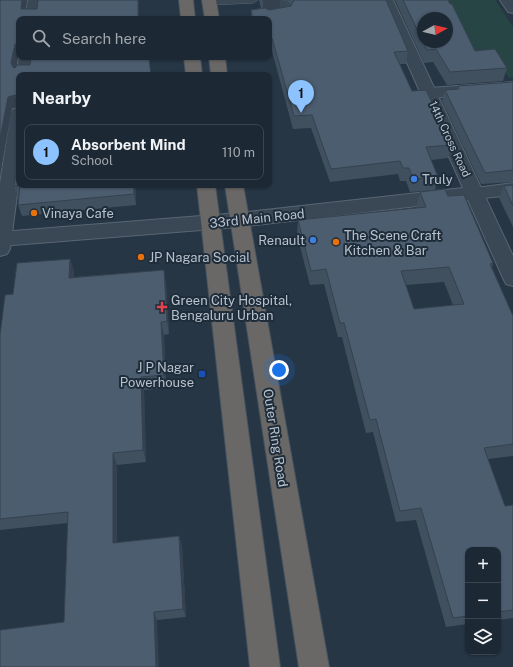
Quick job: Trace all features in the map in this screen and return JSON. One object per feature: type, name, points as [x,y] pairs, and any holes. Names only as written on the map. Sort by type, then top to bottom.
[{"type":"highway","points":[[186,0],[188,16]]},
{"type":"highway","points":[[209,1],[212,16]]},
{"type":"highway","points":[[192,60],[194,72]]},
{"type":"highway","points":[[217,60],[219,72]]},
{"type":"highway","points":[[206,188],[265,667]]},
{"type":"highway","name":"Outer Ring Road","points":[[234,188],[314,667]]},
{"type":"street","points":[[32,16],[35,0]]},
{"type":"street","name":"14th Cross Road","points":[[386,0],[513,278]]},
{"type":"street","points":[[507,0],[513,9]]},
{"type":"street","points":[[24,72],[26,60]]},
{"type":"street","points":[[429,93],[513,87]]},
{"type":"street","points":[[0,243],[16,134]]},
{"type":"street","name":"33rd Main Road","points":[[0,243],[239,220],[513,189]]},
{"type":"lane","points":[[209,1],[253,0]]},
{"type":"lane","points":[[272,0],[282,2],[288,12],[286,15],[272,17]]},
{"type":"green space","points":[[441,0],[495,0],[513,27],[513,78],[509,78],[495,56],[473,58],[453,22],[453,12],[448,12]]},
{"type":"building","points":[[0,0],[22,0],[21,9],[37,9],[38,0],[138,0],[138,16],[16,16],[16,44],[11,63],[15,68],[17,65],[30,65],[31,60],[149,60],[151,72],[16,72],[16,96],[8,97],[0,139]]},
{"type":"building","points":[[294,0],[386,0],[408,51],[394,52],[412,91],[426,90],[452,145],[426,147],[438,177],[413,179],[409,168],[403,168],[400,161],[331,169],[312,115],[294,116],[272,38],[272,16],[252,16],[251,10],[265,8],[269,10],[291,6]]},
{"type":"building","points":[[403,0],[448,0],[450,4],[452,4],[475,51],[495,49],[507,68],[450,72],[436,49],[427,50],[426,48],[453,48],[453,12],[417,12],[417,29]]},
{"type":"building","points":[[513,82],[513,170],[485,173],[445,90],[459,89],[458,86]]},
{"type":"building","points":[[16,173],[16,186],[14,186]]},
{"type":"building","points":[[513,185],[513,206],[504,186]]},
{"type":"building","points":[[20,188],[134,188],[134,194],[18,205]]},
{"type":"building","points":[[445,189],[448,196],[464,195],[493,263],[490,264],[513,316],[513,444],[484,448],[505,506],[513,505],[513,610],[501,612],[501,547],[465,547],[465,616],[453,618],[421,508],[400,511],[376,419],[370,420],[344,323],[340,323],[326,269],[311,271],[298,220],[426,207],[420,192]],"holes":[[[449,267],[464,304],[414,309],[401,271]]]},
{"type":"building","points":[[70,259],[69,278],[164,270],[167,321],[161,322],[164,375],[141,377],[143,450],[113,453],[113,543],[179,536],[183,609],[154,612],[156,667],[0,667],[0,630],[64,622],[68,512],[0,519],[0,335],[5,295],[13,294],[17,263]]},
{"type":"place","name":"Absorbent Mind","points":[[301,113]]},
{"type":"place","name":"Truly","points":[[414,179]]},
{"type":"place","name":"Vinaya Cafe","points":[[34,213]]},
{"type":"place","name":"Renault","points":[[313,240]]},
{"type":"place","name":"The Scene Craft Kitchen & Bar","points":[[336,242]]},
{"type":"place","name":"JP Nagara Social","points":[[141,257]]},
{"type":"place","name":"Green City Hospital, Bengaluru Urban","points":[[162,307]]},
{"type":"place","name":"J P Nagar Powerhouse","points":[[202,374]]}]
